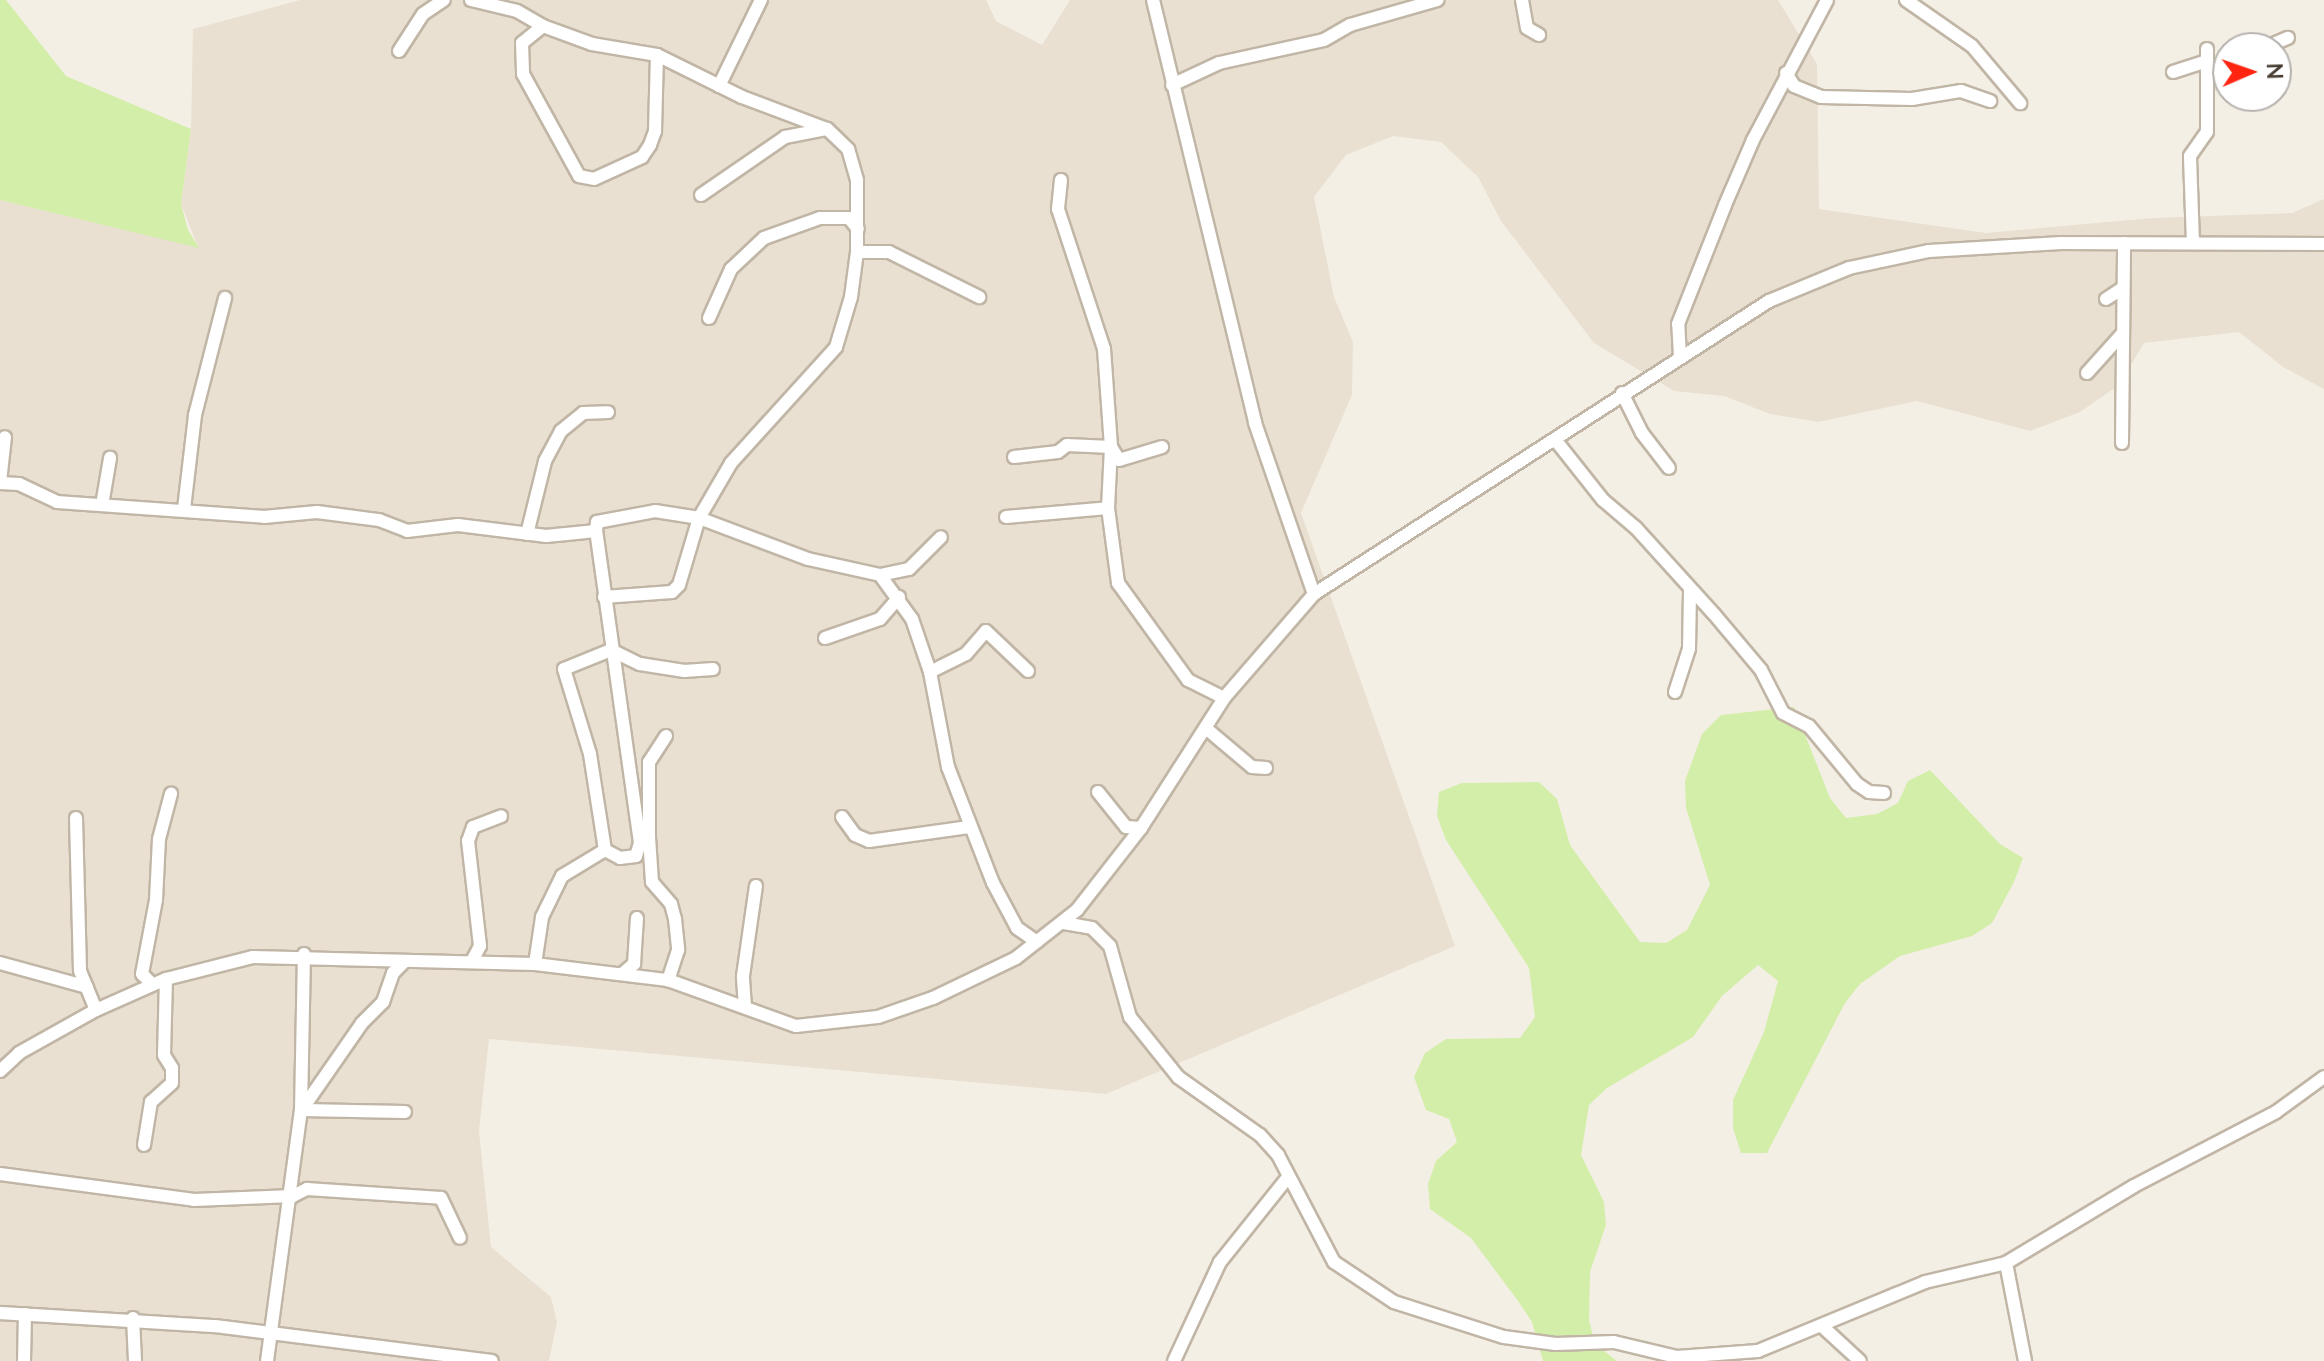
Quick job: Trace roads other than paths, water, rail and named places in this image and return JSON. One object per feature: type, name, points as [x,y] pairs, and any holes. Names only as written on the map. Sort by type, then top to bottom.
[{"type":"street","points":[[399,51],[423,14],[444,0]]},
{"type":"street","points":[[471,0],[517,11],[543,26],[592,44],[657,55],[719,86],[827,129],[848,149],[857,180],[857,252],[851,297],[836,347],[731,463],[699,518],[684,577],[672,592],[604,597]]},
{"type":"street","points":[[719,86],[761,0]]},
{"type":"street","points":[[1153,0],[1255,423],[1314,594]]},
{"type":"street","points":[[1172,85],[1219,63],[1324,40],[1350,25],[1437,0]]},
{"type":"street","points":[[1522,0],[1527,28],[1539,35]]},
{"type":"street","points":[[1680,357],[1678,324],[1742,166],[1786,73],[1827,0]]},
{"type":"street","points":[[1906,0],[1972,46],[2020,103]]},
{"type":"street","points":[[543,26],[522,43],[523,74],[579,176],[594,179],[642,157],[650,145],[657,55]]},
{"type":"street","points":[[2193,243],[2190,156],[2207,132],[2207,61]]},
{"type":"street","points":[[2173,72],[2212,61]]},
{"type":"street","points":[[1786,73],[1794,86],[1821,97],[1912,99],[1961,91],[1990,101]]},
{"type":"street","points":[[701,195],[785,137],[827,129]]},
{"type":"street","points":[[1061,180],[1058,209],[1104,349],[1111,447],[1108,508],[1118,583],[1188,680],[1224,698]]},
{"type":"street","points":[[709,318],[731,269],[764,238],[820,218],[849,218],[858,229]]},
{"type":"street","points":[[2122,443],[2124,243]]},
{"type":"street","points":[[0,1071],[19,1053],[96,1010],[152,984],[253,957],[304,954],[404,962],[472,961],[535,964],[622,974],[668,980],[796,1026],[878,1017],[933,998],[1037,942],[1064,923],[1141,828],[1189,749],[1208,730],[1224,698],[1314,594],[1557,442],[1622,393],[1769,301],[1849,268],[1929,251],[2124,243],[2324,244]]},
{"type":"street","points":[[857,252],[889,252],[979,297]]},
{"type":"street","points":[[2106,299],[2123,288]]},
{"type":"street","points":[[184,509],[195,415],[225,298]]},
{"type":"street","points":[[2087,373],[2123,333]]},
{"type":"street","points":[[1622,393],[1642,433],[1669,468]]},
{"type":"street","points":[[527,534],[545,461],[561,431],[583,413],[608,412]]},
{"type":"street","points":[[5,437],[0,483],[19,484],[57,502],[264,517],[317,512],[379,520],[407,531],[458,525],[527,534],[596,531]]},
{"type":"street","points":[[1557,442],[1603,500],[1636,528],[1761,670],[1783,713],[1809,726],[1857,784],[1869,792],[1884,793]]},
{"type":"street","points":[[1014,457],[1058,452],[1067,445],[1111,447]]},
{"type":"street","points":[[1111,447],[1119,460],[1162,447]]},
{"type":"street","points":[[102,505],[110,458]]},
{"type":"street","points":[[1006,517],[1108,508]]},
{"type":"street","points":[[605,850],[620,858],[636,856],[640,843],[611,650],[597,522],[618,515],[655,511],[699,518],[808,559],[880,575],[909,569],[941,537]]},
{"type":"street","points":[[880,575],[899,597],[930,672],[948,767],[969,827],[1006,912],[1025,938],[1037,942]]},
{"type":"street","points":[[1675,692],[1689,649],[1690,589]]},
{"type":"street","points":[[825,638],[880,619],[899,597]]},
{"type":"street","points":[[930,672],[966,654],[986,631],[1028,671]]},
{"type":"street","points":[[605,850],[590,754],[564,669],[611,650],[640,664],[684,671],[713,669]]},
{"type":"street","points":[[1208,730],[1252,767],[1266,768]]},
{"type":"street","points":[[666,736],[649,762],[649,837],[652,882],[671,904],[675,919],[678,950],[668,980]]},
{"type":"street","points":[[1098,792],[1126,827],[1141,828]]},
{"type":"street","points":[[152,984],[142,974],[156,900],[159,839],[171,794]]},
{"type":"street","points":[[472,961],[480,946],[468,841],[473,827],[501,816]]},
{"type":"street","points":[[842,817],[855,835],[869,841],[969,827]]},
{"type":"street","points":[[76,818],[76,934],[80,971],[96,1010]]},
{"type":"street","points":[[535,964],[542,917],[562,876],[605,850]]},
{"type":"street","points":[[745,1007],[743,976],[756,886]]},
{"type":"street","points":[[622,974],[634,964],[637,918]]},
{"type":"street","points":[[1064,923],[1092,928],[1103,937],[1115,960],[1130,1017],[1143,1037],[1204,1100],[1260,1135],[1288,1177],[1334,1262],[1394,1302],[1504,1337],[1556,1344],[1614,1342],[1677,1357],[1758,1351],[1823,1327],[1925,1282],[2006,1263],[2108,1200],[2276,1112],[2324,1077]]},
{"type":"street","points":[[267,1361],[268,1335],[293,1196],[301,1110],[304,954]]},
{"type":"street","points":[[301,1110],[362,1023],[383,1002],[393,973],[404,962]]},
{"type":"street","points":[[0,963],[87,987]]},
{"type":"street","points":[[144,1145],[151,1102],[172,1083],[172,1068],[164,1055],[166,979]]},
{"type":"street","points":[[301,1110],[405,1112]]},
{"type":"street","points":[[0,1174],[131,1196],[194,1200],[293,1196],[307,1189],[441,1198],[460,1238]]},
{"type":"street","points":[[1174,1361],[1220,1262],[1288,1177]]},
{"type":"street","points":[[2006,1263],[2025,1361]]},
{"type":"street","points":[[0,1313],[133,1318],[492,1361]]},
{"type":"street","points":[[24,1361],[25,1314]]},
{"type":"street","points":[[133,1318],[135,1361]]},
{"type":"street","points":[[1823,1327],[1860,1361]]}]
